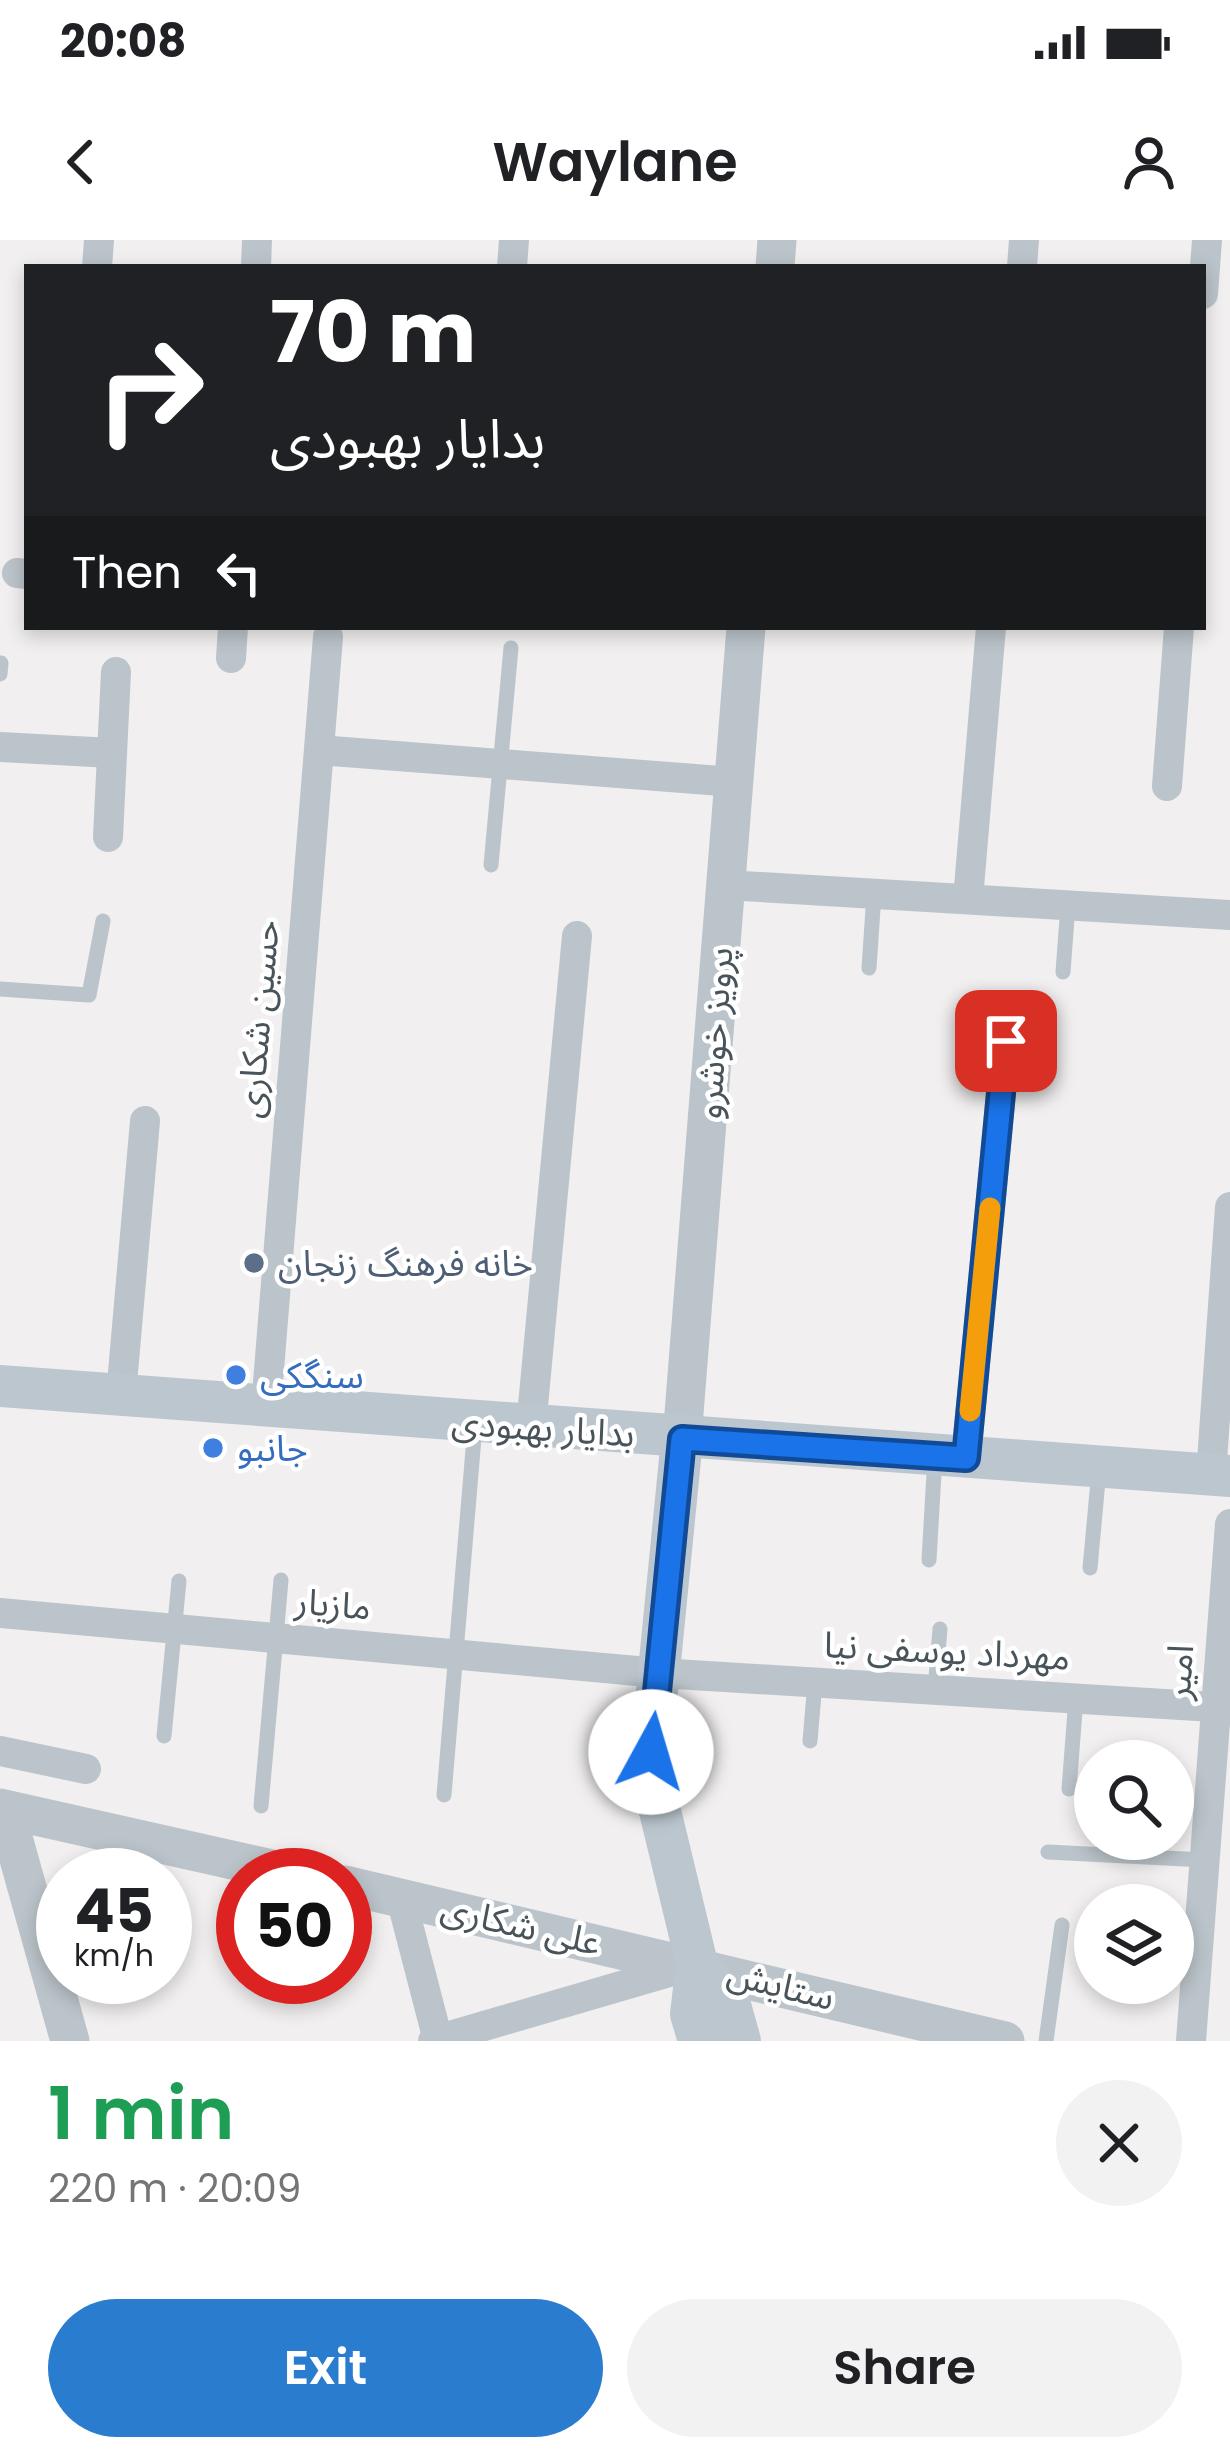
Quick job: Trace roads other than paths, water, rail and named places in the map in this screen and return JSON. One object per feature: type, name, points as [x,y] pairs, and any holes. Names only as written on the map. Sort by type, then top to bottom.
[{"type":"main road","name":"بدایار بهبودی","points":[[0,1386],[1220,1475]]},
{"type":"main road","points":[[682,1439],[652,1778],[697,1964],[692,2014],[699,2041]]},
{"type":"main road","points":[[697,1964],[730,2005],[740,2041]]},
{"type":"street","name":"پرویز خوشرو","points":[[682,1439],[746,630]]},
{"type":"street","points":[[968,899],[991,630]]},
{"type":"street","points":[[1167,786],[1179,630]]},
{"type":"street","name":"حسین شکاری","points":[[266,1407],[328,637]]},
{"type":"street","points":[[107,837],[116,673]]},
{"type":"street","points":[[0,746],[112,753]]},
{"type":"street","points":[[319,750],[734,782]]},
{"type":"street","points":[[726,885],[1230,915]]},
{"type":"street","points":[[530,1427],[577,937]]},
{"type":"street","points":[[950,1457],[1006,1041]]},
{"type":"street","points":[[121,1395],[145,1121]]},
{"type":"street","points":[[1220,1475],[1230,1207]]},
{"type":"street","name":"امیر","points":[[1191,2041],[1204,1860],[1223,1708],[1230,1524]]},
{"type":"street","name":"مازیار","points":[[0,1613],[659,1673]]},
{"type":"street","name":"مهرداد یوسفی نیا","points":[[659,1673],[1223,1708]]},
{"type":"street","points":[[0,1751],[86,1769]]},
{"type":"street","points":[[70,2041],[3,1808],[216,1856]]},
{"type":"street","name":"علی شکاری","points":[[372,1891],[697,1964]]},
{"type":"street","points":[[401,1898],[435,2040],[697,1964]]},
{"type":"street","name":"ستایش","points":[[697,1964],[1005,2041]]},
{"type":"lane","points":[[491,865],[511,648]]},
{"type":"lane","points":[[0,674],[1,663]]},
{"type":"lane","points":[[869,968],[874,894]]},
{"type":"lane","points":[[1063,972],[1068,905]]},
{"type":"lane","points":[[0,989],[89,995],[103,921]]},
{"type":"lane","points":[[444,1795],[475,1423]]},
{"type":"lane","points":[[929,1560],[950,1457]]},
{"type":"lane","points":[[1090,1568],[1100,1467]]},
{"type":"lane","points":[[261,1806],[281,1580]]},
{"type":"lane","points":[[164,1736],[179,1581]]},
{"type":"lane","points":[[934,1690],[940,1629]]},
{"type":"lane","points":[[810,1741],[815,1682]]},
{"type":"lane","points":[[1069,1789],[1076,1698]]},
{"type":"lane","points":[[1048,1852],[1204,1860]]},
{"type":"lane","points":[[1046,2041],[1062,1924]]},
{"type":"place","name":"خانه فرهنگ زنجان","points":[[254,1263]]},
{"type":"place","name":"سنگکی","points":[[236,1375]]},
{"type":"place","name":"جانبو","points":[[213,1448]]}]
